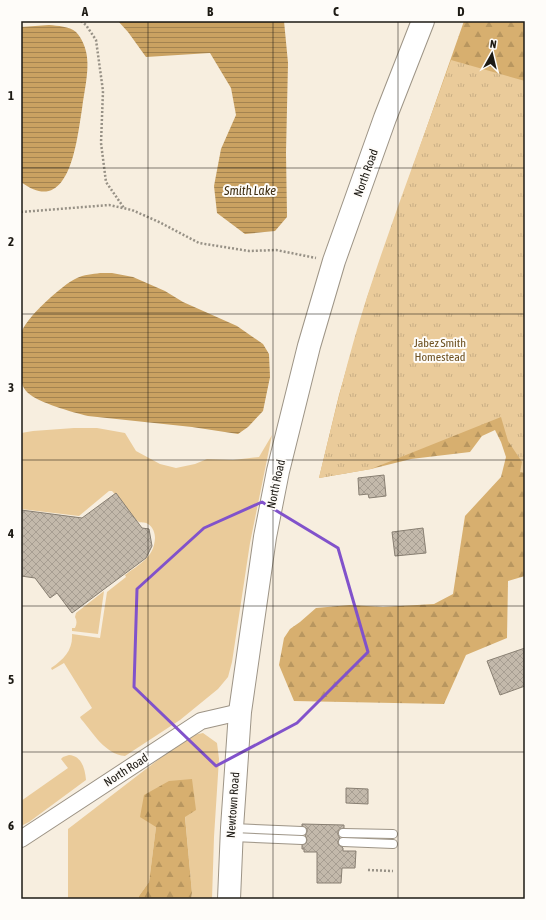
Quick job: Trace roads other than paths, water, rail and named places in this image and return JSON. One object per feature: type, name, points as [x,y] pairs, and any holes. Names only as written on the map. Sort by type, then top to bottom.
[{"type":"main road","name":"North Road","points":[[240,712],[265,537],[277,478],[309,346],[334,261],[385,118],[423,21]]},
{"type":"main road","name":"Newtown Road","points":[[229,899],[231,833],[240,712]]},
{"type":"street","name":"North Road","points":[[21,839],[201,721],[240,712]]},
{"type":"lane","points":[[231,833],[302,831]]},
{"type":"lane","points":[[343,832],[393,834]]},
{"type":"lane","points":[[231,833],[302,840]]},
{"type":"lane","points":[[343,842],[393,844]]},
{"type":"water","name":"Smith Lake","points":[[118,21],[284,21],[288,63],[286,153],[287,217],[275,231],[245,234],[217,213],[214,186],[221,149],[236,115],[231,88],[210,53],[146,57]]},
{"type":"water","points":[[49,25],[67,27],[76,32],[82,40],[87,57],[86,83],[77,138],[68,171],[61,183],[50,190],[37,191],[21,182],[21,27]]},
{"type":"water","points":[[100,273],[112,273],[133,277],[165,291],[183,302],[237,326],[263,344],[269,354],[270,377],[263,411],[248,427],[238,434],[192,427],[88,416],[48,404],[33,397],[25,390],[21,376],[20,341],[21,334],[29,320],[36,311],[63,287],[79,277]]},
{"type":"park label","name":"Jabez Smith Homestead","points":[[440,350]]}]
